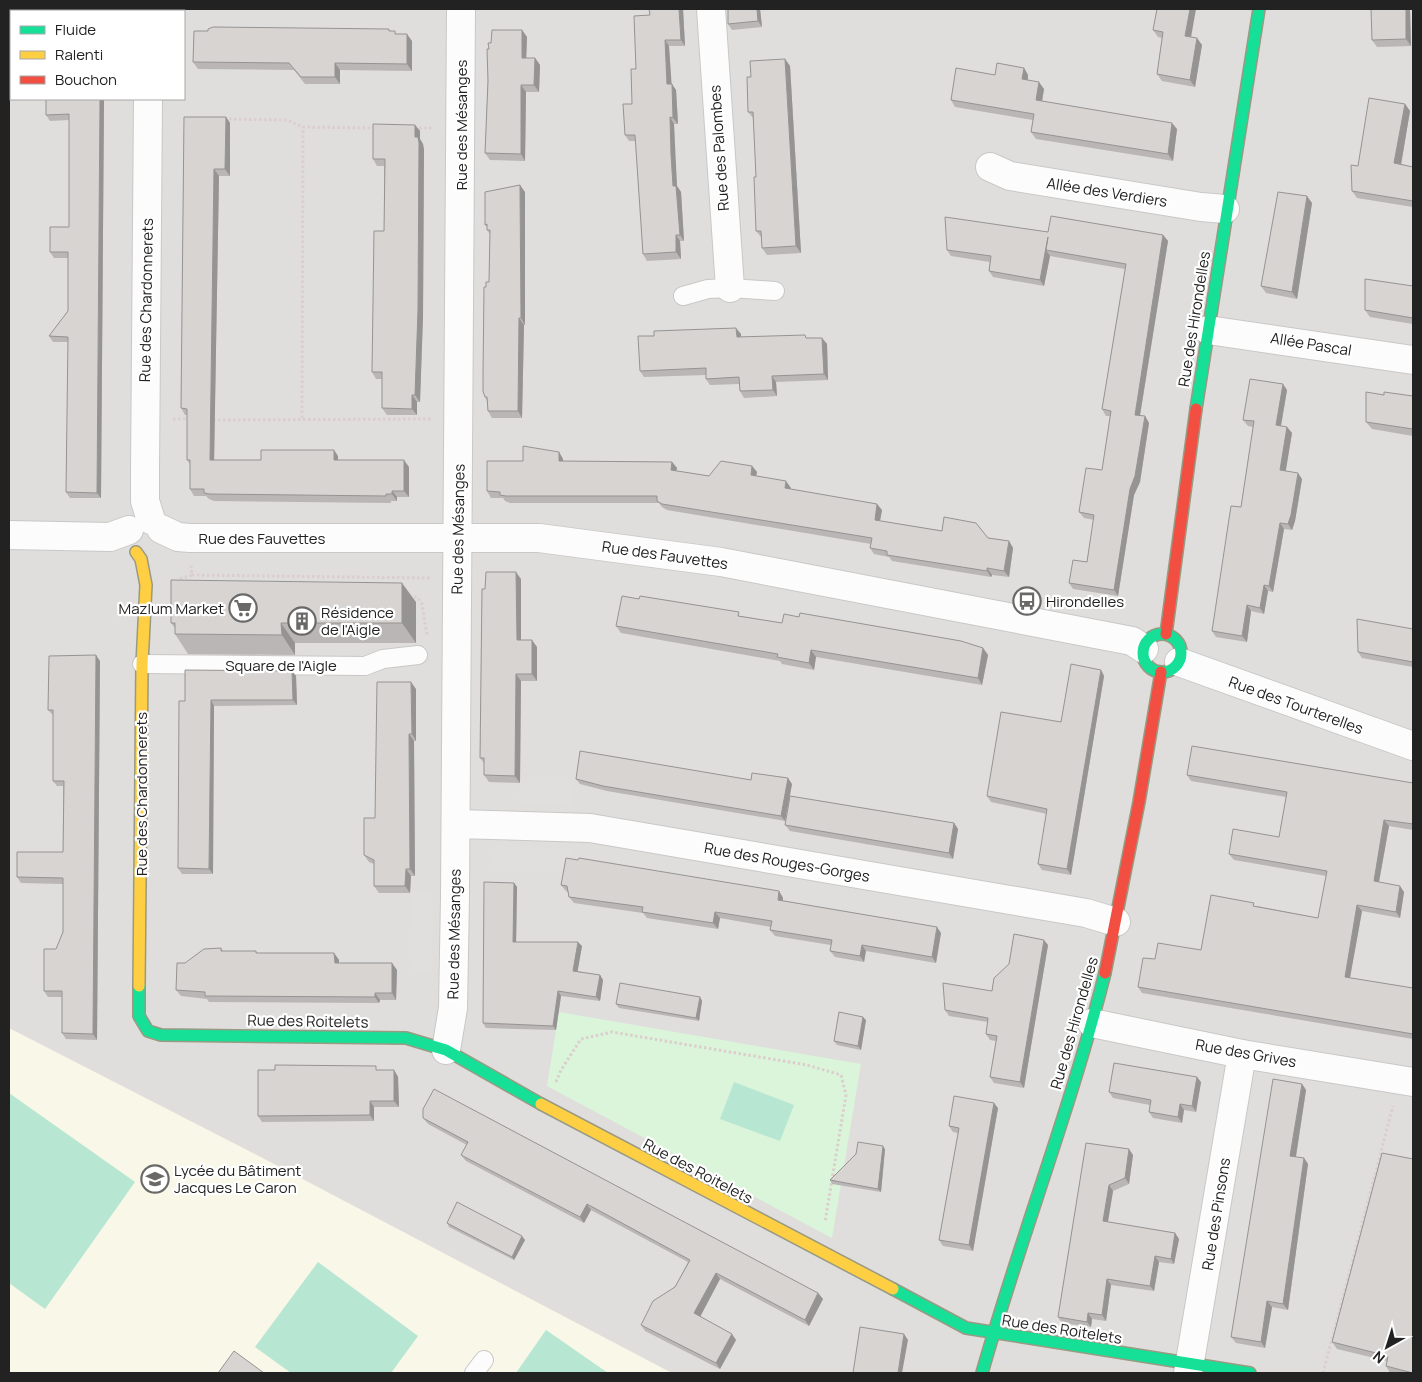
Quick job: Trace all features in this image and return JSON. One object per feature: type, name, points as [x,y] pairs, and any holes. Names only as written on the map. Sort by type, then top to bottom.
[{"type":"street","name":"Rue des Mésanges","points":[[446,1050],[453,1008],[456,824],[456,576],[458,537],[461,9]]},
{"type":"street","name":"Rue des Palombes","points":[[711,9],[730,288]]},
{"type":"street","name":"Rue des Hirondelles","points":[[1166,634],[1225,209],[1235,163],[1259,9]]},
{"type":"street","name":"Rue des Chardonnerets","points":[[139,1016],[142,664],[146,585],[144,537],[148,100]]},
{"type":"street","name":"Allée des Verdiers","points":[[990,167],[1010,176],[1200,207],[1225,209]]},
{"type":"street","name":"Allée Pascal","points":[[1208,330],[1413,360]]},
{"type":"street","name":"Rue des Fauvettes","points":[[9,536],[539,538],[721,562],[1132,641],[1144,649]]},
{"type":"street","points":[[1166,634],[1174,638],[1180,645],[1181,654],[1170,667],[1153,670],[1147,664],[1144,649],[1152,637],[1166,634]]},
{"type":"street","name":"Rue des Hirondelles","points":[[982,1373],[1092,1023],[1116,922],[1170,667]]},
{"type":"street","name":"Rue des Tourterelles","points":[[1170,667],[1413,746]]},
{"type":"street","name":"Rue des Rouges-Gorges","points":[[456,824],[590,828],[1086,913],[1116,922]]},
{"type":"street","name":"Rue des Roitelets","points":[[139,1016],[148,1031],[161,1035],[406,1038],[446,1050],[547,1107],[966,1328],[1189,1369],[1250,1373]]},
{"type":"street","name":"Rue des Grives","points":[[1092,1023],[1242,1054],[1407,1081]]},
{"type":"street","name":"Rue des Pinsons","points":[[1189,1369],[1242,1054]]},
{"type":"lane","points":[[683,296],[708,290],[730,288],[775,291]]},
{"type":"lane","name":"Square de l'Aigle","points":[[142,664],[366,666],[383,659],[418,655]]},
{"type":"path","points":[[218,119],[287,120],[303,127],[385,128]]},
{"type":"path","points":[[412,128],[461,126]]},
{"type":"path","points":[[302,418],[303,127]]},
{"type":"path","points":[[145,417],[194,419]]},
{"type":"path","points":[[204,420],[279,420],[302,418],[378,420],[459,417]]},
{"type":"path","points":[[192,575],[239,578],[426,578],[456,576]]},
{"type":"path","points":[[408,597],[417,597],[422,604],[428,644],[418,655]]},
{"type":"path","points":[[547,1107],[560,1070],[581,1039],[612,1032],[807,1065],[841,1076],[846,1096],[819,1252]]},
{"type":"path","points":[[1323,1373],[1407,1081]]},
{"type":"shaded area","points":[[9,9],[1413,9],[1413,1373],[9,1373]]},
{"type":"shaded area","points":[[571,782],[572,806],[519,805],[520,783]]},
{"type":"shaded area","points":[[495,847],[570,848],[569,872],[494,871]]},
{"type":"shaded area","points":[[410,893],[433,893],[432,970],[409,970]]},
{"type":"shaded area","name":"Lycée du Bâtiment Jacques Le Caron","points":[[9,1028],[249,1151],[672,1373],[9,1373]]},
{"type":"green space","points":[[559,1012],[861,1064],[832,1238],[547,1086]]},
{"type":"green space","points":[[734,1082],[794,1105],[780,1141],[720,1119]]},
{"type":"green space","points":[[9,1093],[135,1182],[45,1309],[9,1283]]},
{"type":"green space","points":[[318,1262],[418,1336],[391,1373],[291,1373],[255,1347]]},
{"type":"green space","points":[[546,1330],[608,1373],[516,1373]]},
{"type":"building","points":[[649,9],[679,9],[681,40],[665,40],[667,84],[672,84],[673,118],[670,117],[671,154],[673,186],[676,186],[680,235],[676,235],[676,252],[643,254],[635,135],[625,135],[623,104],[632,104],[631,69],[636,69],[634,16],[650,15]]},
{"type":"building","points":[[728,9],[757,9],[758,21],[728,24]]},
{"type":"building","points":[[1157,9],[1190,9],[1185,36],[1197,38],[1190,80],[1157,74],[1163,32],[1153,30]]},
{"type":"building","points":[[1371,9],[1406,9],[1406,39],[1372,40]]},
{"type":"building","points":[[213,27],[389,29],[389,31],[395,31],[395,34],[407,34],[407,64],[335,63],[335,77],[301,77],[289,63],[193,62],[194,31],[208,31],[208,29]]},
{"type":"building","points":[[492,30],[522,30],[522,58],[535,58],[534,85],[521,85],[521,154],[485,153],[488,81],[487,49],[489,49],[488,43],[491,43]]},
{"type":"building","points":[[785,59],[796,246],[762,248],[761,231],[756,231],[753,112],[748,112],[747,77],[751,77],[750,61]]},
{"type":"building","points":[[997,63],[1024,68],[1022,79],[1039,82],[1036,100],[1172,123],[1168,154],[1031,132],[1034,114],[951,100],[956,68],[995,75]]},
{"type":"building","points":[[1369,98],[1405,104],[1394,163],[1413,167],[1413,201],[1352,191],[1351,165],[1358,166]]},
{"type":"building","points":[[46,100],[100,100],[97,493],[66,492],[68,337],[49,336],[68,311],[68,252],[50,252],[50,227],[69,227],[69,114],[46,115]]},
{"type":"building","points":[[184,117],[226,117],[225,169],[214,169],[210,460],[261,460],[261,450],[334,450],[334,460],[404,460],[404,491],[392,491],[392,494],[386,494],[386,496],[210,494],[204,493],[204,489],[190,489],[190,460],[187,460],[187,409],[181,408]]},
{"type":"building","points":[[373,124],[415,125],[415,137],[418,137],[419,143],[418,310],[415,395],[412,395],[412,409],[382,408],[382,372],[372,372],[374,231],[384,231],[385,159],[373,159]]},
{"type":"building","points":[[520,185],[521,318],[519,318],[518,411],[488,411],[487,397],[485,397],[483,391],[484,287],[486,287],[486,282],[489,282],[490,230],[487,230],[487,224],[485,225],[485,192]]},
{"type":"building","points":[[1278,192],[1307,196],[1292,292],[1261,286]]},
{"type":"building","points":[[1051,216],[1163,235],[1135,415],[1145,416],[1135,476],[1130,489],[1114,590],[1069,583],[1073,560],[1087,562],[1094,515],[1079,512],[1086,468],[1102,470],[1111,411],[1102,409],[1126,264],[1046,250],[1048,237],[1040,280],[989,271],[991,256],[947,250],[945,217],[1048,232]]},
{"type":"building","points":[[1365,279],[1413,286],[1413,318],[1365,310]]},
{"type":"building","points":[[736,328],[737,337],[805,335],[806,338],[822,338],[824,374],[772,376],[773,390],[740,391],[739,377],[706,379],[706,368],[640,371],[638,336],[654,336],[654,331]]},
{"type":"building","points":[[1250,379],[1283,384],[1276,425],[1287,427],[1280,470],[1298,473],[1288,524],[1280,523],[1269,586],[1264,585],[1260,608],[1247,605],[1242,636],[1212,631],[1231,506],[1241,507],[1254,421],[1243,420]]},
{"type":"building","points":[[1366,392],[1384,395],[1384,392],[1413,396],[1413,429],[1366,422]]},
{"type":"building","points":[[523,446],[559,452],[559,461],[672,462],[671,470],[709,476],[721,461],[752,466],[751,475],[786,481],[785,488],[877,504],[875,520],[942,531],[944,517],[976,523],[988,538],[1009,541],[1004,571],[987,568],[987,571],[887,555],[887,551],[870,548],[872,538],[662,504],[657,501],[657,496],[506,496],[500,495],[500,492],[487,491],[487,461],[523,461]]},
{"type":"building","points":[[486,572],[516,572],[517,640],[532,640],[532,674],[516,674],[515,776],[484,775],[484,758],[480,758],[482,589],[485,589]]},
{"type":"building","points":[[171,580],[402,583],[402,623],[281,623],[282,635],[175,634],[175,623],[171,623]]},
{"type":"building","points":[[622,596],[639,599],[640,596],[739,612],[738,616],[782,623],[784,614],[799,617],[800,613],[961,641],[983,648],[978,678],[811,650],[809,663],[777,657],[778,654],[616,626]]},
{"type":"building","points":[[1357,619],[1413,629],[1413,662],[1358,652]]},
{"type":"building","points":[[96,655],[93,1034],[62,1033],[62,991],[44,991],[44,949],[56,949],[63,932],[63,878],[17,877],[17,852],[63,852],[64,781],[53,781],[53,710],[48,710],[49,656]]},
{"type":"building","points":[[1071,664],[1101,670],[1067,869],[1038,864],[1047,809],[987,796],[1001,712],[1061,722]]},
{"type":"building","points":[[185,670],[292,671],[293,700],[211,700],[209,869],[178,868],[179,701],[185,701]]},
{"type":"building","points":[[377,682],[411,682],[412,734],[409,734],[410,869],[406,869],[405,886],[374,886],[374,860],[364,855],[364,818],[375,818]]},
{"type":"building","points":[[1192,746],[1413,783],[1413,824],[1384,820],[1374,881],[1400,886],[1396,912],[1357,905],[1345,977],[1413,988],[1413,1034],[1138,987],[1143,958],[1155,959],[1158,943],[1201,950],[1211,895],[1254,903],[1253,906],[1318,918],[1327,871],[1229,854],[1233,829],[1279,837],[1287,792],[1187,775]]},
{"type":"building","points":[[580,751],[751,780],[752,773],[788,778],[781,816],[603,786],[576,779]]},
{"type":"building","points":[[790,796],[954,823],[949,853],[785,825]]},
{"type":"building","points":[[566,858],[578,860],[579,858],[779,891],[778,900],[937,927],[932,957],[862,945],[860,956],[830,951],[832,940],[770,930],[772,921],[715,912],[713,923],[642,912],[643,907],[569,897],[567,886],[561,885]]},
{"type":"building","points":[[484,882],[514,883],[513,942],[578,942],[573,971],[600,975],[596,997],[558,991],[553,1026],[483,1023]]},
{"type":"building","points":[[1014,934],[1044,940],[1020,1082],[990,1077],[997,1036],[986,1034],[988,1018],[945,1010],[943,983],[992,991],[994,978],[1009,964]]},
{"type":"building","points":[[221,948],[221,951],[256,951],[256,953],[334,953],[335,963],[392,963],[392,993],[375,993],[375,997],[205,996],[205,992],[176,990],[177,963],[185,963],[204,949]]},
{"type":"building","points":[[620,983],[700,997],[696,1018],[616,1004]]},
{"type":"building","points":[[839,1012],[863,1017],[858,1046],[834,1041]]},
{"type":"building","points":[[1114,1063],[1197,1077],[1192,1106],[1180,1104],[1178,1117],[1149,1112],[1151,1100],[1109,1092]]},
{"type":"building","points":[[275,1065],[376,1066],[376,1070],[394,1070],[394,1101],[370,1101],[370,1115],[258,1116],[258,1070],[275,1070]]},
{"type":"building","points":[[1273,1079],[1302,1084],[1290,1156],[1304,1158],[1283,1304],[1267,1301],[1261,1342],[1231,1337]]},
{"type":"building","points":[[434,1089],[818,1293],[805,1320],[716,1273],[694,1313],[732,1334],[716,1363],[641,1325],[653,1301],[675,1287],[690,1260],[587,1204],[580,1217],[461,1155],[468,1142],[423,1118],[423,1109]]},
{"type":"building","points":[[954,1096],[994,1103],[969,1245],[939,1240],[959,1128],[949,1126]]},
{"type":"building","points":[[858,1142],[883,1146],[878,1189],[830,1180],[856,1154]]},
{"type":"building","points":[[1086,1143],[1129,1149],[1125,1178],[1109,1185],[1103,1221],[1175,1233],[1171,1259],[1155,1256],[1150,1286],[1107,1279],[1102,1315],[1088,1313],[1087,1322],[1058,1317]]},
{"type":"building","points":[[1382,1153],[1413,1159],[1413,1373],[1386,1366],[1388,1356],[1332,1342]]},
{"type":"building","points":[[457,1202],[522,1236],[512,1257],[447,1223]]},
{"type":"building","points":[[860,1327],[904,1334],[898,1373],[853,1373]]},
{"type":"building","points":[[234,1351],[264,1373],[218,1373]]},
{"type":"traffic: fast","points":[[1196,409],[1259,9]]},
{"type":"traffic: fast","points":[[1162,634],[1175,640],[1181,653],[1175,666],[1162,672],[1149,666],[1143,653],[1149,640],[1162,634]]},
{"type":"traffic: fast","points":[[982,1373],[1012,1273],[1077,1074],[1105,973]]},
{"type":"traffic: fast","points":[[139,986],[139,1016],[148,1031],[161,1035],[406,1038],[446,1050],[541,1104]]},
{"type":"traffic: fast","points":[[893,1289],[966,1328],[1250,1373]]},
{"type":"traffic: slow","points":[[136,552],[141,559],[146,585],[142,664],[139,986]]},
{"type":"traffic: slow","points":[[541,1104],[893,1289]]},
{"type":"traffic: jam","points":[[1166,634],[1196,409]]},
{"type":"traffic: jam","points":[[1105,973],[1139,802],[1161,672]]},
{"type":"place","name":"Hirondelles","points":[[1027,601]]},
{"type":"place","name":"Mazlum Market","points":[[243,608]]},
{"type":"place","name":"Résidence de l'Aigle","points":[[302,621]]},
{"type":"place","name":"Lycée du Bâtiment Jacques Le Caron","points":[[155,1179]]}]
